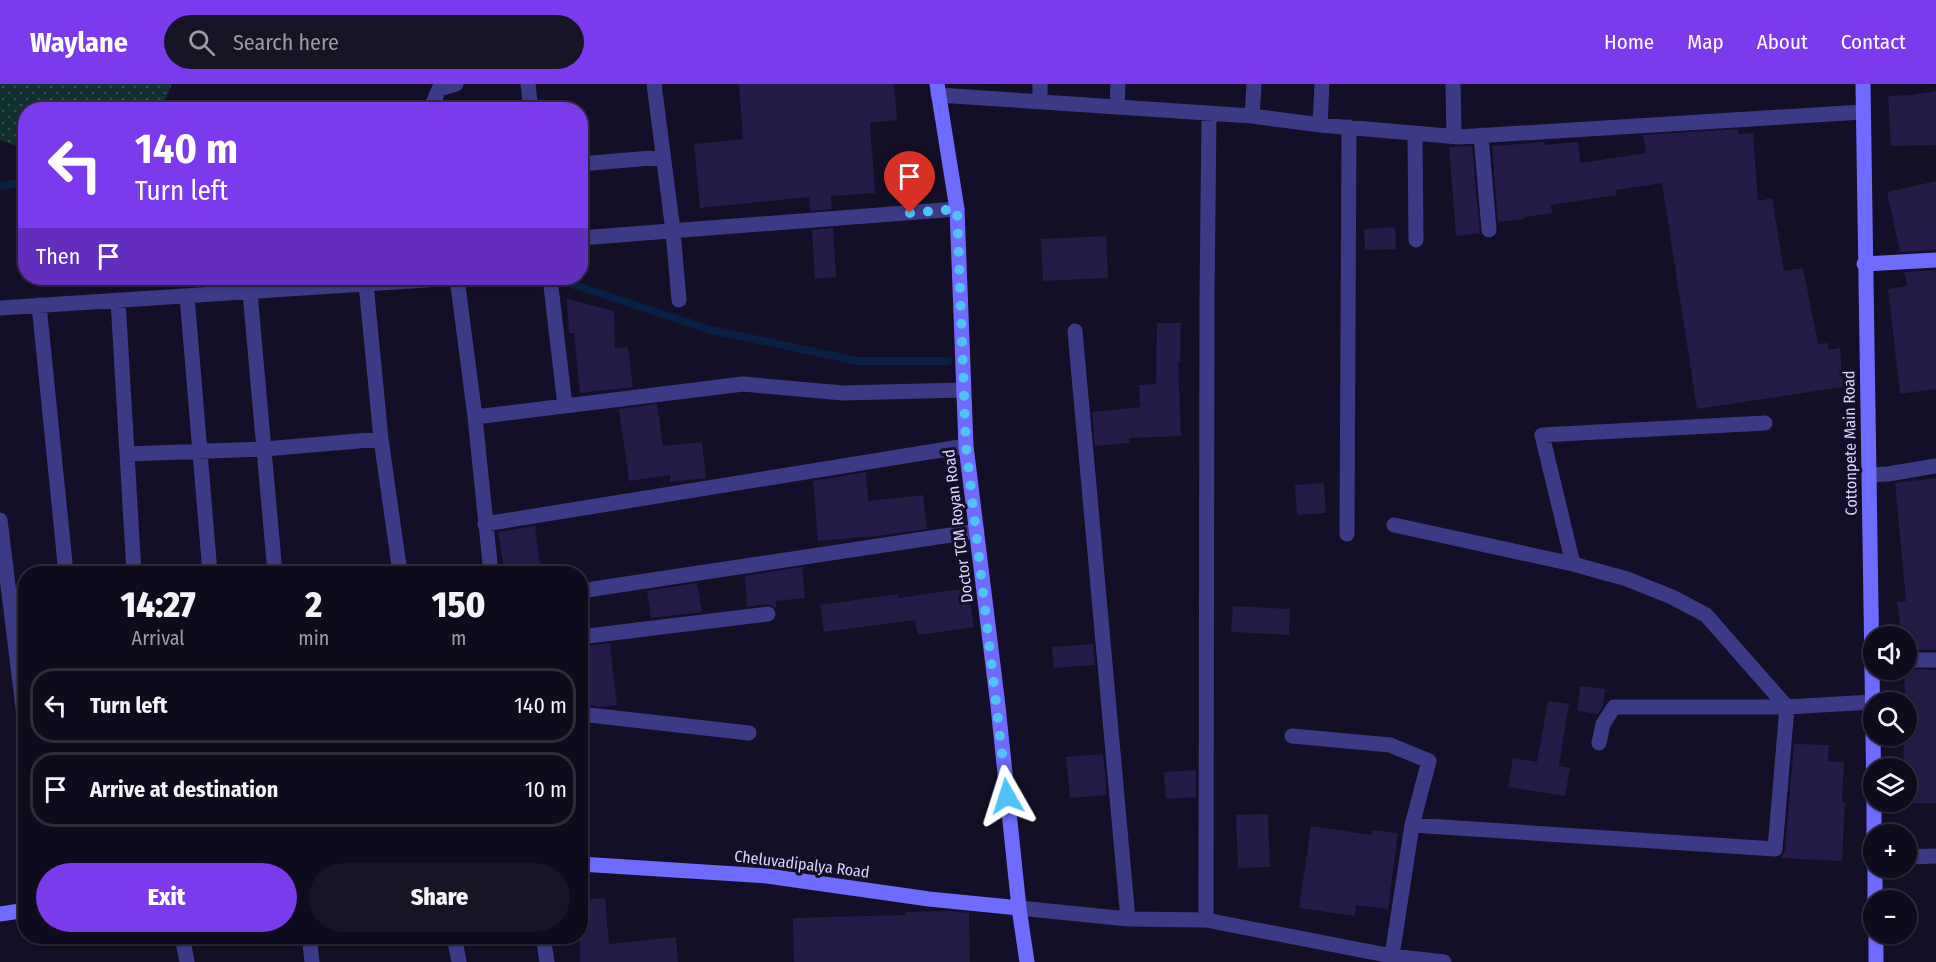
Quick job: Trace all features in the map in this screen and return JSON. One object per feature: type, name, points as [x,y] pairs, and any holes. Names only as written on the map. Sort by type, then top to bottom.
[{"type":"main road","name":"Cottonpete Main Road","points":[[1863,84],[1864,264],[1872,626]]},
{"type":"main road","name":"Doctor TCM Royan Road","points":[[938,90],[957,209],[966,446],[1019,908],[1028,962]]},
{"type":"main road","points":[[1864,264],[1936,260]]},
{"type":"main road","name":"Cheluvadipalya Road","points":[[588,865],[766,876],[929,899],[1019,908]]},
{"type":"main road","points":[[0,914],[18,911]]},
{"type":"main road","points":[[1876,944],[1876,962]]},
{"type":"street","points":[[433,102],[439,89],[456,84]]},
{"type":"street","points":[[528,84],[530,102]]},
{"type":"street","points":[[654,84],[673,231],[679,300]]},
{"type":"street","points":[[1040,84],[1040,102]]},
{"type":"street","points":[[1117,107],[1118,84]]},
{"type":"street","points":[[1252,116],[1254,84]]},
{"type":"street","points":[[1320,125],[1323,84]]},
{"type":"street","points":[[1453,84],[1454,136]]},
{"type":"street","points":[[938,90],[1040,102],[1252,116],[1320,125],[1454,136],[1863,112]]},
{"type":"street","points":[[1206,920],[1209,113]]},
{"type":"street","points":[[1347,534],[1349,127]]},
{"type":"street","points":[[1415,133],[1416,240]]},
{"type":"street","points":[[1480,135],[1489,230]]},
{"type":"street","points":[[588,163],[663,157]]},
{"type":"street","points":[[588,237],[957,209]]},
{"type":"street","points":[[0,308],[352,285]]},
{"type":"street","points":[[366,285],[381,439],[399,566]]},
{"type":"street","points":[[458,285],[475,417],[490,566]]},
{"type":"street","points":[[550,285],[565,406]]},
{"type":"street","points":[[250,292],[275,566]]},
{"type":"street","points":[[187,296],[209,566]]},
{"type":"street","points":[[118,300],[134,566]]},
{"type":"street","points":[[39,305],[65,566]]},
{"type":"street","points":[[1075,331],[1128,919]]},
{"type":"street","points":[[475,417],[743,384],[843,393],[963,390]]},
{"type":"street","points":[[1573,564],[1542,435],[1765,423]]},
{"type":"street","points":[[127,454],[200,453],[381,439]]},
{"type":"street","points":[[485,524],[966,446]]},
{"type":"street","points":[[1869,475],[1936,466]]},
{"type":"street","points":[[0,520],[18,667]]},
{"type":"street","points":[[1394,525],[1573,564],[1627,579],[1671,597],[1706,615],[1787,707],[1775,849],[1412,825]]},
{"type":"street","points":[[588,590],[977,531]]},
{"type":"street","points":[[588,636],[768,614]]},
{"type":"street","points":[[1917,660],[1936,660]]},
{"type":"street","points":[[1599,743],[1604,724],[1614,707],[1787,707],[1863,703]]},
{"type":"street","points":[[588,715],[750,733]]},
{"type":"street","points":[[1292,736],[1390,745],[1430,761],[1412,825],[1392,956]]},
{"type":"street","points":[[1917,857],[1936,856]]},
{"type":"street","points":[[1019,908],[1128,919],[1206,920],[1392,956],[1444,962]]},
{"type":"street","points":[[184,944],[187,962]]},
{"type":"street","points":[[310,944],[312,962]]},
{"type":"street","points":[[456,944],[459,962]]},
{"type":"street","points":[[544,944],[547,962]]},
{"type":"street","points":[[1343,946],[1345,962]]},
{"type":"green space","points":[[0,84],[172,84],[164,102],[18,102],[18,146],[0,140]]},
{"type":"building","points":[[739,84],[894,84],[897,120],[870,123],[875,193],[831,196],[832,209],[810,211],[809,197],[700,208],[694,144],[743,139]]},
{"type":"building","points":[[1936,91],[1936,145],[1891,146],[1888,96]]},
{"type":"building","points":[[1738,129],[1739,134],[1753,133],[1758,201],[1772,198],[1784,271],[1803,268],[1818,344],[1828,343],[1828,350],[1840,348],[1843,387],[1697,409],[1662,183],[1616,190],[1617,195],[1551,205],[1552,213],[1498,222],[1492,146],[1578,142],[1580,163],[1646,153],[1643,135]]},
{"type":"building","points":[[1472,146],[1480,233],[1456,236],[1449,147]]},
{"type":"building","points":[[1936,181],[1936,250],[1900,252],[1887,192]]},
{"type":"building","points":[[1395,227],[1396,249],[1365,250],[1364,229]]},
{"type":"building","points":[[833,228],[836,277],[815,279],[812,230]]},
{"type":"building","points":[[1106,236],[1108,278],[1043,281],[1041,239]]},
{"type":"building","points":[[1936,270],[1936,389],[1900,394],[1888,289],[1907,286],[1904,272]]},
{"type":"building","points":[[567,299],[614,311],[615,348],[628,347],[633,387],[580,393],[574,333],[569,333]]},
{"type":"building","points":[[1157,323],[1181,323],[1180,362],[1178,362],[1181,436],[1129,438],[1129,443],[1095,446],[1092,412],[1140,407],[1139,385],[1156,384]]},
{"type":"building","points":[[657,404],[663,446],[702,442],[706,478],[670,482],[670,475],[629,481],[619,409]]},
{"type":"building","points":[[866,472],[868,501],[923,495],[927,529],[818,541],[813,481]]},
{"type":"building","points":[[1936,478],[1936,650],[1917,650],[1917,626],[1900,626],[1897,602],[1906,601],[1895,483]]},
{"type":"building","points":[[1324,483],[1326,513],[1297,515],[1295,485]]},
{"type":"building","points":[[535,526],[540,566],[504,566],[498,532]]},
{"type":"building","points":[[802,567],[805,598],[776,601],[776,608],[767,604],[747,607],[745,576]]},
{"type":"building","points":[[697,583],[702,612],[651,618],[647,591]]},
{"type":"building","points":[[968,588],[974,627],[918,635],[915,620],[824,632],[820,605],[898,594],[898,598]]},
{"type":"building","points":[[1233,606],[1290,609],[1289,635],[1231,632]]},
{"type":"building","points":[[610,643],[617,705],[601,707],[588,705],[588,646]]},
{"type":"building","points":[[1093,644],[1095,665],[1054,668],[1052,647]]},
{"type":"building","points":[[1917,669],[1936,670],[1936,803],[1917,803],[1917,758],[1904,758],[1903,746],[1917,746],[1917,692],[1905,692],[1904,680],[1917,680]]},
{"type":"building","points":[[1580,686],[1605,689],[1603,706],[1598,714],[1577,711]]},
{"type":"building","points":[[1548,701],[1569,704],[1559,766],[1570,768],[1565,796],[1508,787],[1513,758],[1537,762]]},
{"type":"building","points":[[1794,744],[1829,745],[1828,761],[1844,762],[1842,802],[1845,802],[1842,861],[1781,858],[1785,850]]},
{"type":"building","points":[[1103,754],[1107,795],[1070,798],[1066,757]]},
{"type":"building","points":[[1196,770],[1196,797],[1166,799],[1164,772]]},
{"type":"building","points":[[1268,814],[1270,867],[1238,868],[1236,815]]},
{"type":"building","points":[[1311,826],[1371,835],[1372,830],[1398,833],[1388,909],[1356,905],[1355,916],[1299,908]]},
{"type":"building","points":[[605,898],[609,944],[676,937],[678,962],[580,962],[580,944],[588,944],[588,899]]},
{"type":"building","points":[[905,912],[969,913],[970,962],[794,962],[793,918],[905,915]]},
{"type":"waterway","points":[[0,186],[18,183]]},
{"type":"waterway","points":[[574,285],[711,330],[858,361],[948,361]]},
{"type":"route","points":[[910,213],[957,209],[966,446],[1007,796]]}]
